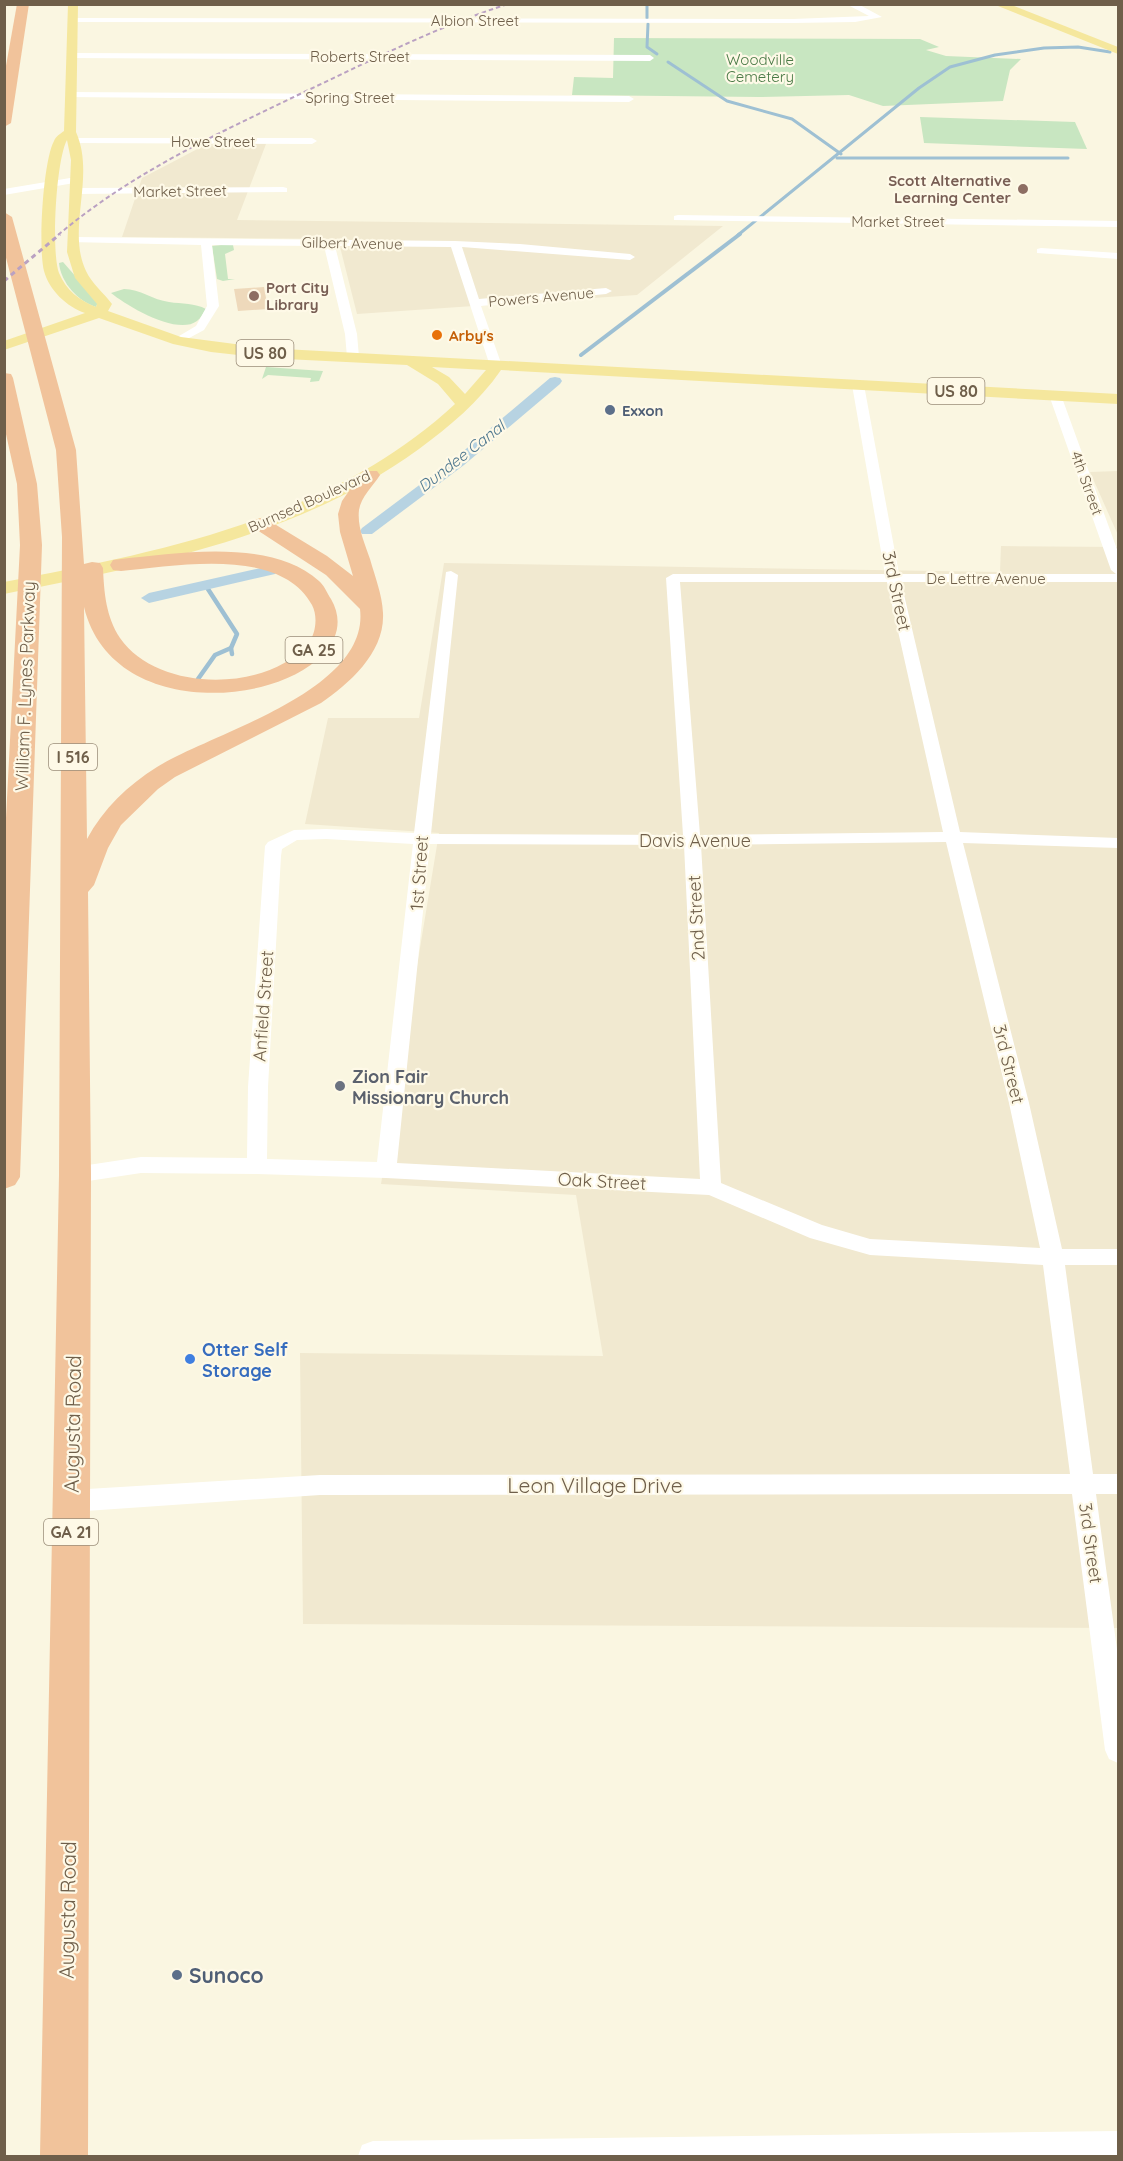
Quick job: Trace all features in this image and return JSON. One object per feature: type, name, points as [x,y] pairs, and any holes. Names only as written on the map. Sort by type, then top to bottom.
[{"type":"highway","points":[[4,123],[23,4]]},
{"type":"highway","name":"I 516","points":[[4,217],[66,450],[82,536],[83,605],[73,908]]},
{"type":"highway","name":"William F. Lynes Parkway","points":[[4,378],[27,484],[31,545],[4,1177]]},
{"type":"highway","points":[[73,908],[96,842],[108,823],[145,786],[166,772],[294,709],[328,687],[357,659],[368,642],[373,626],[374,610],[348,520],[350,504],[370,475]]},
{"type":"highway","points":[[252,527],[337,572],[357,589],[374,610]]},
{"type":"highway","points":[[252,527],[304,581]]},
{"type":"highway","name":"GA 25","points":[[83,605],[97,618],[113,646],[140,668],[160,679],[174,683],[224,687],[265,679],[286,669],[315,650],[324,633],[327,614],[318,594],[304,581],[270,564],[222,557],[121,565]]},
{"type":"highway","name":"Augusta Road","points":[[64,2157],[75,1175],[73,908]]},
{"type":"main road","name":"US 80","points":[[73,4],[70,95],[76,185],[72,224],[76,265],[80,274],[105,304],[99,313]]},
{"type":"main road","points":[[998,4],[1119,51]]},
{"type":"main road","name":"US 80","points":[[73,136],[59,142],[53,184],[48,245],[51,270],[55,279],[68,297],[80,306],[178,341],[247,351],[1119,399]]},
{"type":"main road","points":[[43,332],[65,315],[69,307],[68,297]]},
{"type":"main road","points":[[4,346],[99,313]]},
{"type":"main road","points":[[400,360],[439,376],[454,390],[464,405]]},
{"type":"main road","name":"Burnsed Boulevard","points":[[121,565],[252,527],[324,498],[370,475],[420,443],[464,405],[496,366]]},
{"type":"main road","name":"GA 25","points":[[4,588],[121,565]]},
{"type":"street","name":"Albion Street","points":[[72,20],[794,21],[855,20],[878,17],[850,4]]},
{"type":"street","name":"Roberts Street","points":[[70,56],[650,58]]},
{"type":"street","name":"Spring Street","points":[[70,95],[629,99]]},
{"type":"street","name":"Howe Street","points":[[73,136],[114,141],[312,141]]},
{"type":"street","name":"Market Street","points":[[4,192],[53,184],[283,190]]},
{"type":"street","name":"Market Street","points":[[678,218],[1119,224]]},
{"type":"street","name":"Gilbert Avenue","points":[[74,240],[455,244],[520,247],[630,257]]},
{"type":"street","points":[[178,341],[200,328],[213,306],[206,241]]},
{"type":"street","points":[[329,243],[351,334],[352,357]]},
{"type":"street","points":[[455,244],[496,366]]},
{"type":"street","points":[[1041,251],[1119,256]]},
{"type":"street","name":"Powers Avenue","points":[[476,303],[606,291]]},
{"type":"street","name":"3rd Street","points":[[858,385],[893,578],[953,837],[1019,1103],[1053,1257],[1119,1750]]},
{"type":"street","name":"4th Street","points":[[1055,395],[1119,570]]},
{"type":"street","name":"1st Street","points":[[386,1170],[451,575]]},
{"type":"street","name":"De Lettre Avenue","points":[[673,578],[1119,578]]},
{"type":"street","name":"2nd Street","points":[[673,578],[692,840],[711,1187]]},
{"type":"street","name":"Davis Avenue","points":[[274,846],[294,835],[421,839],[692,840],[953,837],[1119,843]]},
{"type":"street","name":"Anfield Street","points":[[257,1166],[258,1076],[274,846]]},
{"type":"street","name":"Oak Street","points":[[75,1175],[141,1166],[257,1166],[386,1170],[711,1187],[817,1232],[870,1246],[1053,1257],[1119,1257]]},
{"type":"street","name":"Leon Village Drive","points":[[71,1501],[320,1485],[1119,1484]]},
{"type":"street","points":[[373,2157],[1119,2146]]},
{"type":"shaded area","points":[[207,144],[266,144],[237,220],[723,226],[637,295],[357,314],[338,239],[122,237],[142,178]]},
{"type":"shaded area","points":[[1118,471],[1118,535],[1090,472]]},
{"type":"shaded area","points":[[1001,546],[1118,547],[1118,1628],[303,1624],[300,1353],[603,1356],[576,1195],[381,1184],[439,833],[305,824],[328,718],[419,718],[444,563],[1000,572]]},
{"type":"green space","name":"Woodville Cemetery","points":[[614,38],[920,39],[939,47],[926,50],[946,56],[1021,59],[1010,70],[1003,101],[883,106],[849,95],[759,97],[572,95],[574,77],[613,78]]},
{"type":"green space","points":[[920,117],[1075,122],[1087,149],[924,143]]},
{"type":"green space","points":[[233,245],[234,250],[225,254],[228,279],[235,279],[223,281],[217,279],[212,246]]},
{"type":"green space","points":[[63,262],[98,302],[96,307],[77,296],[67,284],[60,270],[59,263]]},
{"type":"green space","points":[[124,289],[163,301],[206,309],[197,321],[188,325],[177,325],[152,318],[111,293]]},
{"type":"green space","points":[[266,367],[323,371],[319,381],[310,382],[311,378],[268,375],[262,379]]},
{"type":"building","name":"Port City Library","points":[[264,287],[268,309],[238,311],[234,289]]},
{"type":"waterway","points":[[647,4],[647,18]]},
{"type":"waterway","points":[[648,24],[647,47],[657,54]]},
{"type":"waterway","points":[[839,153],[919,88],[950,67],[995,55],[1044,48],[1078,47],[1110,52]]},
{"type":"waterway","points":[[668,62],[727,101],[792,119],[839,153]]},
{"type":"waterway","points":[[738,235],[839,153]]},
{"type":"waterway","points":[[837,158],[1068,158]]},
{"type":"waterway","points":[[581,355],[740,234]]},
{"type":"waterway","name":"Dundee Canal","points":[[367,531],[459,462],[555,381]]},
{"type":"waterway","name":"Dundee Canal","points":[[149,598],[270,571]]},
{"type":"waterway","points":[[206,586],[237,634],[231,648]]},
{"type":"waterway","points":[[198,679],[215,655],[231,648]]},
{"type":"waterway","points":[[231,648],[232,654]]},
{"type":"railway","points":[[58,235],[145,173],[206,140],[404,45],[508,4]]},
{"type":"railway","points":[[4,281],[60,234]]},
{"type":"place","name":"Scott Alternative Learning Center","points":[[1023,189]]},
{"type":"place","name":"Port City Library","points":[[254,296]]},
{"type":"place","name":"Arby's","points":[[437,335]]},
{"type":"place","name":"Exxon","points":[[610,410]]},
{"type":"place","name":"Zion Fair Missionary Church","points":[[340,1086]]},
{"type":"place","name":"Otter Self Storage","points":[[190,1359]]},
{"type":"place","name":"Sunoco","points":[[177,1975]]}]
